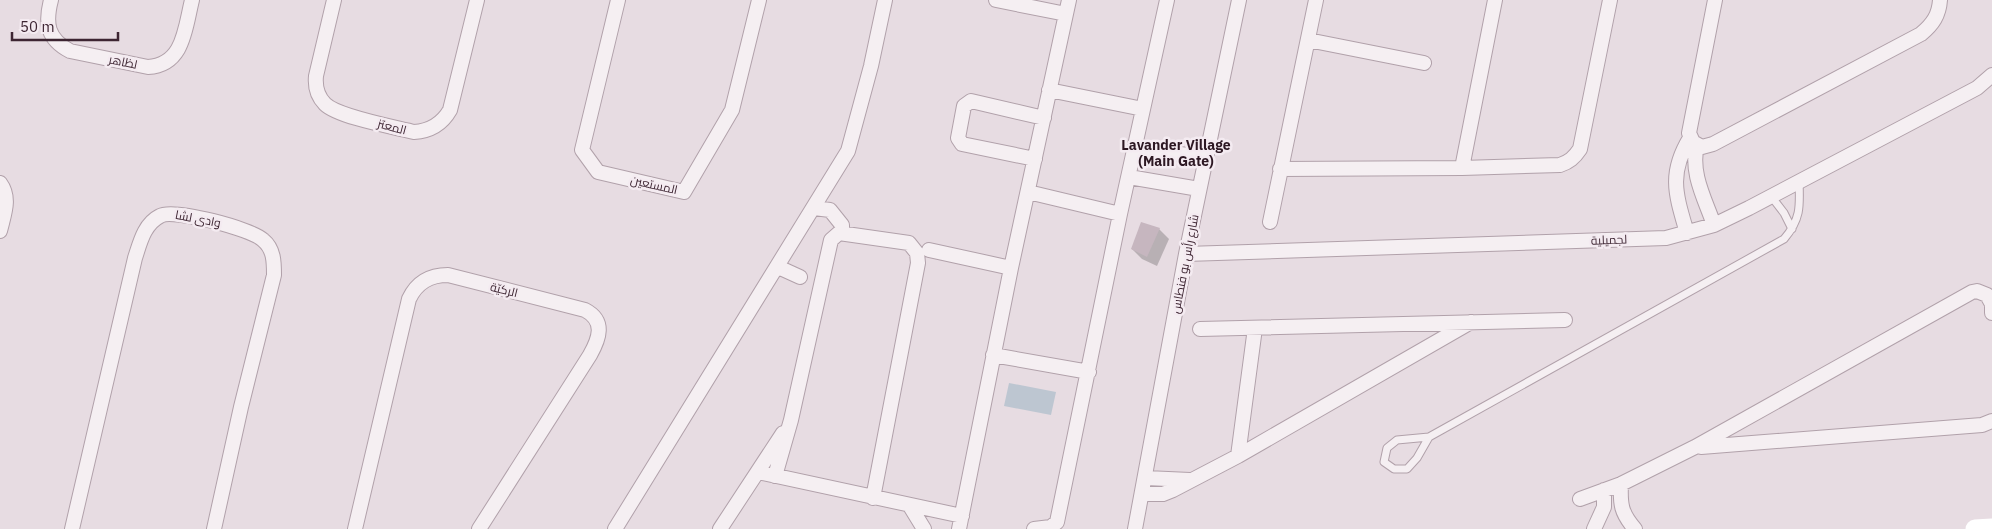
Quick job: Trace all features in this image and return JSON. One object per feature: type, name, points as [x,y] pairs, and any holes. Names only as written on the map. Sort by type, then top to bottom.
[{"type":"main road","points":[[1975,529],[1992,528]]},
{"type":"street","name":"لظاهر","points":[[50,0],[47,14],[49,29],[52,36],[63,47],[155,67],[168,62],[178,51],[192,0]]},
{"type":"street","name":"المعتز","points":[[334,0],[316,76],[316,84],[321,99],[326,105],[340,113],[414,132],[421,132],[442,122],[450,110],[477,0]]},
{"type":"street","name":"المستعين","points":[[618,0],[582,150],[598,172],[684,192],[732,110],[759,0]]},
{"type":"street","points":[[615,529],[778,267],[851,144],[871,66],[885,0]]},
{"type":"street","points":[[758,472],[910,506],[960,523],[1011,268],[1067,7],[996,0]]},
{"type":"street","points":[[1034,529],[1052,527],[1057,522],[1166,0]]},
{"type":"street","name":"شارع رأس بو فنطاس","points":[[1135,529],[1146,478],[1186,254],[1239,0]]},
{"type":"street","points":[[1270,222],[1316,0]]},
{"type":"street","points":[[1462,168],[1495,0]]},
{"type":"street","points":[[1280,169],[1462,168],[1560,165],[1575,157],[1580,150],[1610,0]]},
{"type":"street","points":[[1714,225],[1696,174],[1693,142],[1689,128],[1715,0]]},
{"type":"street","points":[[1693,142],[1702,146],[1712,144],[1921,34],[1937,16],[1940,0]]},
{"type":"street","points":[[1308,40],[1424,63]]},
{"type":"street","name":"لجميلية","points":[[1186,254],[1666,238],[1714,225],[1977,88],[1992,74]]},
{"type":"street","points":[[1049,90],[1143,109]]},
{"type":"street","points":[[1035,159],[959,142],[958,138],[964,106],[971,101],[1044,118]]},
{"type":"street","points":[[1687,233],[1674,181],[1680,155],[1693,142]]},
{"type":"street","points":[[1135,147],[1206,158]]},
{"type":"street","points":[[1129,177],[1200,189]]},
{"type":"street","points":[[0,183],[5,191],[6,204],[0,230]]},
{"type":"street","points":[[1028,192],[1120,214]]},
{"type":"street","points":[[814,208],[830,210],[842,225],[842,233]]},
{"type":"street","name":"وادى لشا","points":[[72,529],[135,258],[148,226],[161,214],[181,214],[225,224],[256,234],[270,247],[274,263],[274,275],[241,407],[214,529]]},
{"type":"street","points":[[775,476],[792,420],[831,240],[834,236],[842,233],[909,243],[917,253],[918,263],[873,498]]},
{"type":"street","points":[[929,250],[1011,268]]},
{"type":"street","points":[[778,267],[800,277]]},
{"type":"street","name":"الركيّة","points":[[355,529],[410,299],[416,288],[423,281],[439,275],[448,275],[586,310],[592,314],[599,326],[598,339],[590,355],[479,529]]},
{"type":"street","points":[[1580,499],[1620,484],[1695,447],[1972,292],[1982,292],[1987,295],[1992,304],[1992,313]]},
{"type":"street","points":[[1200,329],[1564,320]]},
{"type":"street","points":[[1142,494],[1162,494],[1238,456],[1471,322]]},
{"type":"street","points":[[1238,456],[1255,328]]},
{"type":"street","points":[[993,355],[1089,372]]},
{"type":"street","points":[[720,529],[792,420]]},
{"type":"street","points":[[1695,447],[1982,425],[1992,421]]},
{"type":"street","points":[[1146,478],[1191,480]]},
{"type":"street","points":[[1620,484],[1620,501],[1623,513],[1635,529]]},
{"type":"street","points":[[1594,529],[1604,507],[1604,490]]},
{"type":"street","points":[[910,506],[924,529]]},
{"type":"lane","points":[[1429,437],[1417,458],[1407,469],[1394,469],[1384,462],[1387,448],[1396,440],[1429,437],[1784,239],[1792,229],[1800,210],[1799,181]]},
{"type":"lane","points":[[1771,196],[1784,213],[1792,229]]},
{"type":"shaded area","points":[[1009,383],[1056,392],[1051,415],[1004,406]]},
{"type":"building","points":[[1141,222],[1160,228],[1147,257],[1131,249]]},
{"type":"district","name":"Lavander Village (Main Gate)","points":[[1176,154]]}]
